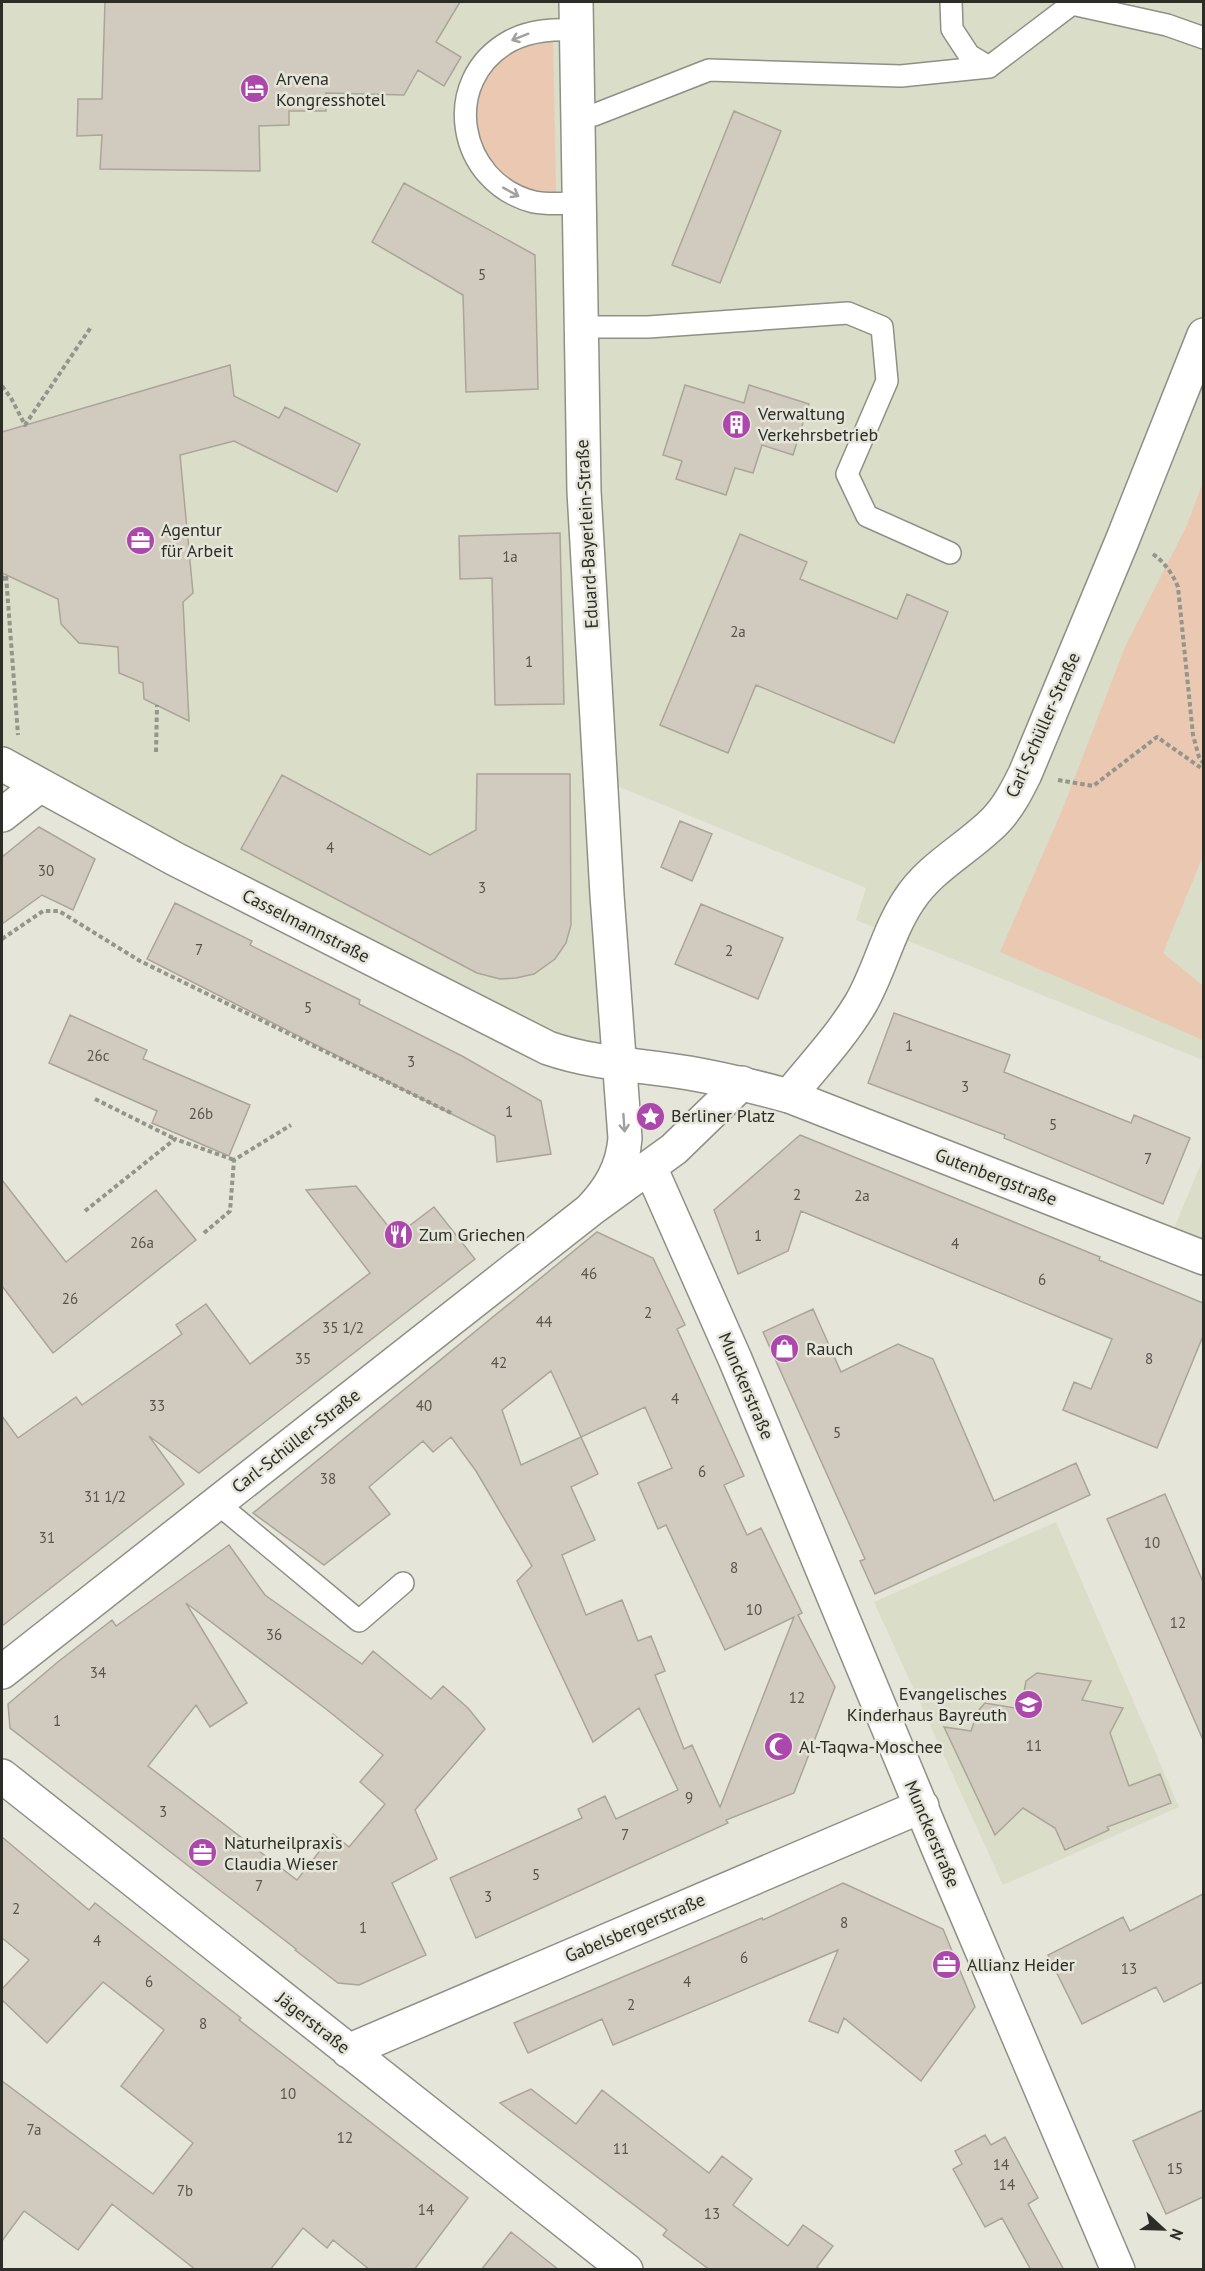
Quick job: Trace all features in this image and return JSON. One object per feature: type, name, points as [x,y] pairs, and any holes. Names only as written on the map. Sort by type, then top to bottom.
[{"type":"street","name":"Eduard-Bayerlein-Straße","points":[[577,16],[584,491],[619,1065]]},
{"type":"street","name":"Carl-Schüller-Straße","points":[[789,1096],[844,1028],[861,1003],[900,914],[910,898],[926,880],[996,820],[1011,801],[1025,774],[1122,541],[1203,335]]},
{"type":"street","name":"Casselmannstraße","points":[[20,775],[185,864],[522,1037],[570,1056],[619,1065]]},
{"type":"street","points":[[2,815],[20,775]]},
{"type":"street","points":[[590,1210],[607,1191],[617,1173],[623,1155],[625,1137],[619,1065],[687,1073],[742,1083],[789,1096]]},
{"type":"street","points":[[590,1210],[650,1167],[692,1133],[742,1083]]},
{"type":"street","name":"Gutenbergstraße","points":[[789,1096],[1203,1258]]},
{"type":"street","name":"Munckerstraße","points":[[650,1167],[735,1359],[939,1850],[1118,2270]]},
{"type":"street","name":"Carl-Schüller-Straße","points":[[2,1672],[590,1210]]},
{"type":"street","name":"Jägerstraße","points":[[2,1776],[626,2270]]},
{"type":"street","name":"Gabelsbergerstraße","points":[[348,2051],[922,1806]]},
{"type":"lane","points":[[951,2],[952,29],[969,55],[989,67]]},
{"type":"lane","points":[[578,116],[594,115],[709,70],[901,76],[989,67],[1072,4],[1167,25],[1203,38]]},
{"type":"lane","points":[[577,16],[510,41],[494,52],[472,84],[466,101],[465,118],[468,140],[473,153],[484,170],[499,186],[534,202],[579,203]]},
{"type":"lane","points":[[582,327],[648,327],[848,313],[882,327],[887,381],[847,474],[867,516],[950,553]]},
{"type":"lane","points":[[217,1503],[359,1621],[403,1583]]},
{"type":"path","points":[[2,386],[25,425],[91,327]]},
{"type":"path","points":[[1122,541],[1146,548],[1161,560],[1171,572],[1178,587],[1192,726],[1199,757],[1203,764]]},
{"type":"path","points":[[2,580],[6,575],[20,775]]},
{"type":"path","points":[[156,752],[157,705]]},
{"type":"path","points":[[1025,774],[1093,786],[1157,737],[1203,771]]},
{"type":"path","points":[[2,939],[43,910],[59,911],[140,962],[453,1114]]},
{"type":"path","points":[[95,1099],[175,1139],[234,1160]]},
{"type":"path","points":[[234,1160],[291,1125]]},
{"type":"path","points":[[85,1211],[175,1139]]},
{"type":"path","points":[[204,1233],[230,1210],[234,1160]]},
{"type":"shaded area","points":[[2,2],[1203,2],[1203,1060],[856,920],[866,888],[595,777],[616,1062],[571,1054],[2,762]]},
{"type":"shaded area","points":[[553,40],[556,192],[550,192],[522,186],[498,168],[487,154],[480,139],[477,123],[482,90],[490,74],[502,60],[526,46]]},
{"type":"shaded area","points":[[1203,482],[1203,856],[1163,953],[1203,986],[1203,1040],[1000,952],[1063,808],[1125,647],[1187,525]]},
{"type":"shaded area","points":[[1203,1159],[1203,1255],[1169,1240]]},
{"type":"shaded area","name":"Evangelisches Kinderhaus Bayreuth","points":[[1056,1522],[1179,1807],[1003,1885],[874,1602]]},
{"type":"building","name":"Arvena Kongresshotel","points":[[105,2],[460,2],[436,42],[461,57],[444,86],[418,70],[404,95],[326,93],[326,111],[289,111],[289,125],[259,126],[260,171],[100,169],[102,135],[77,136],[78,99],[102,99]]},
{"type":"building","points":[[734,111],[781,131],[720,283],[672,265]]},
{"type":"building","points":[[404,183],[535,255],[538,389],[466,392],[463,295],[372,242]]},
{"type":"building","name":"Agentur für Arbeit","points":[[230,365],[234,396],[279,418],[285,407],[360,444],[337,492],[234,441],[180,455],[193,593],[183,602],[189,721],[144,699],[143,683],[119,673],[118,647],[79,643],[61,624],[58,599],[2,573],[2,432]]},
{"type":"building","name":"Verwaltung Verkehrsbetrieb","points":[[685,385],[744,403],[749,385],[809,404],[793,455],[762,445],[753,473],[735,468],[726,495],[676,479],[682,461],[663,455]]},
{"type":"building","points":[[560,533],[564,704],[495,705],[492,578],[460,579],[459,536]]},
{"type":"building","points":[[740,534],[807,562],[800,579],[897,619],[907,594],[948,612],[894,743],[756,685],[728,753],[660,725]]},
{"type":"building","points":[[477,774],[570,774],[571,925],[566,943],[555,959],[534,974],[500,979],[477,973],[241,849],[282,775],[430,855],[476,830]]},
{"type":"building","points":[[680,821],[712,834],[692,881],[661,867]]},
{"type":"building","points":[[39,827],[95,859],[73,910],[42,895],[2,924],[2,857]]},
{"type":"building","points":[[175,903],[252,941],[250,945],[360,1000],[359,1004],[462,1056],[541,1101],[551,1154],[497,1162],[495,1136],[147,959]]},
{"type":"building","points":[[701,904],[783,938],[758,999],[675,964]]},
{"type":"building","points":[[894,1013],[1010,1055],[1004,1072],[1131,1123],[1134,1115],[1190,1138],[1163,1204],[1004,1138],[1005,1135],[868,1083]]},
{"type":"building","points":[[70,1015],[147,1050],[143,1059],[250,1105],[229,1156],[152,1123],[157,1111],[49,1063]]},
{"type":"building","points":[[800,1135],[1100,1257],[1099,1260],[1203,1303],[1203,1336],[1157,1448],[1063,1410],[1074,1382],[1091,1389],[1112,1339],[801,1211],[788,1251],[738,1274],[714,1210]]},
{"type":"building","points":[[2,1180],[66,1262],[156,1190],[196,1240],[53,1353],[2,1286]]},
{"type":"building","points":[[356,1186],[396,1236],[434,1207],[475,1259],[199,1473],[149,1436],[184,1484],[2,1626],[2,1416],[18,1438],[76,1397],[82,1405],[182,1334],[176,1325],[206,1304],[250,1364],[370,1273],[306,1190]]},
{"type":"building","points":[[597,1232],[653,1258],[685,1325],[677,1329],[744,1476],[724,1485],[747,1535],[761,1528],[802,1613],[798,1615],[835,1687],[794,1793],[726,1820],[728,1823],[476,1938],[450,1878],[582,1818],[578,1809],[605,1796],[616,1819],[678,1790],[639,1708],[593,1742],[517,1581],[532,1566],[476,1471],[451,1437],[433,1452],[423,1441],[369,1487],[390,1514],[324,1565],[253,1513]],"holes":[[[551,1371],[581,1437],[521,1465],[502,1410]],[[645,1407],[672,1468],[638,1483],[658,1529],[666,1525],[725,1650],[794,1617],[720,1807],[692,1745],[684,1749],[655,1675],[665,1671],[651,1636],[638,1641],[622,1600],[586,1615],[562,1555],[595,1540],[571,1487],[598,1474],[581,1437]]]},
{"type":"building","points":[[813,1309],[841,1372],[898,1344],[933,1359],[994,1501],[1076,1463],[1090,1495],[875,1594],[860,1561],[865,1559],[763,1332]]},
{"type":"building","points":[[1165,1494],[1203,1582],[1203,1740],[1107,1519]]},
{"type":"building","points":[[229,1545],[265,1595],[362,1664],[373,1651],[431,1699],[443,1686],[468,1708],[485,1729],[415,1810],[437,1859],[392,1883],[426,1955],[359,1985],[338,1983],[10,1728],[8,1704],[112,1620],[116,1626]],"holes":[[[186,1603],[383,1755],[360,1782],[385,1804],[349,1847],[333,1834],[297,1880],[148,1766],[196,1705],[210,1727],[247,1703]]]},
{"type":"building","points":[[1037,1673],[1091,1681],[1082,1700],[1123,1708],[1110,1733],[1129,1786],[1160,1774],[1171,1803],[1107,1827],[1109,1830],[1065,1850],[1055,1828],[1023,1808],[995,1835],[944,1727],[971,1731],[978,1711],[985,1703],[1021,1709],[1026,1681]]},
{"type":"building","points":[[2,1837],[89,1910],[95,1903],[241,2018],[239,2020],[468,2198],[414,2270],[370,2270],[333,2240],[327,2248],[303,2228],[270,2270],[196,2270],[112,2204],[78,2250],[24,2211],[2,2241],[2,2081],[153,2194],[193,2143],[121,2086],[164,2030],[103,1982],[47,2043],[2,2000],[2,1989],[29,1960],[2,1938]]},
{"type":"building","points":[[843,1883],[943,1929],[975,2007],[921,2081],[844,2018],[838,2033],[809,2021],[838,1950],[613,2045],[602,2019],[528,2053],[514,2023],[762,1918],[763,1920]]},
{"type":"building","points":[[1203,1894],[1203,1982],[1164,2002],[1156,1987],[1082,2024],[1048,1955],[1123,1917],[1130,1931]]},
{"type":"building","points":[[531,2089],[576,2124],[602,2090],[709,2173],[722,2156],[752,2179],[733,2205],[788,2246],[803,2225],[833,2246],[817,2267],[820,2270],[710,2270],[663,2235],[667,2230],[500,2103]]},
{"type":"building","points":[[1203,2110],[1203,2197],[1166,2214],[1133,2141]]},
{"type":"building","points":[[985,2135],[991,2145],[1005,2137],[1038,2198],[1028,2204],[1064,2270],[1031,2270],[1002,2218],[985,2227],[953,2169],[962,2164],[955,2151]]},
{"type":"building","points":[[511,2232],[559,2270],[481,2270]]},
{"type":"place","name":"Arvena Kongresshotel","points":[[255,89]]},
{"type":"place","name":"Verwaltung Verkehrsbetrieb","points":[[737,424]]},
{"type":"place","name":"Agentur für Arbeit","points":[[140,540]]},
{"type":"place","name":"Berliner Platz","points":[[650,1116]]},
{"type":"place","name":"Zum Griechen","points":[[398,1235]]},
{"type":"place","name":"Rauch","points":[[785,1349]]},
{"type":"place","name":"Evangelisches Kinderhaus Bayreuth","points":[[1028,1704]]},
{"type":"place","name":"Al-Taqwa-Moschee","points":[[778,1747]]},
{"type":"place","name":"Naturheilpraxis Claudia Wieser","points":[[203,1853]]},
{"type":"place","name":"Allianz Heider","points":[[946,1965]]}]
